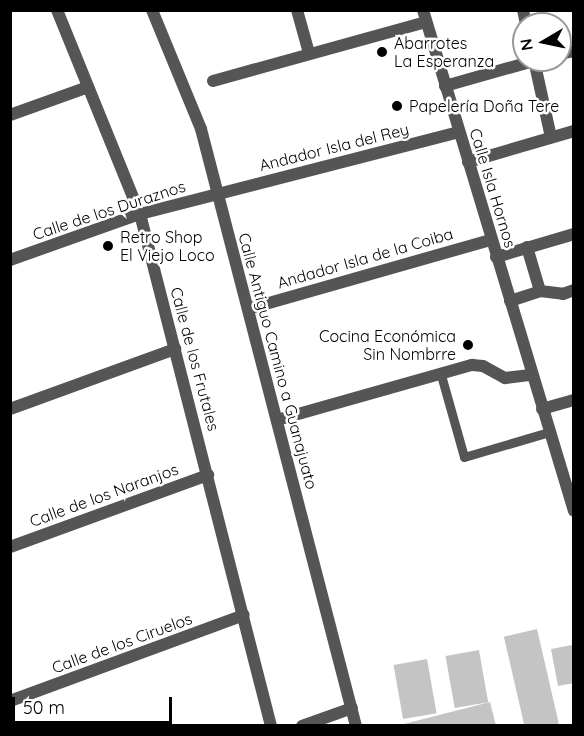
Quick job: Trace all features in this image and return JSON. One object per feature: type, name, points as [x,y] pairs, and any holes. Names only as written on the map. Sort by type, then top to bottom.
[{"type":"street","name":"Calle de los Frutales","points":[[57,10],[140,214],[271,726]]},
{"type":"street","name":"Calle Antiguo Camino a Guanajuato","points":[[152,10],[201,129],[356,726]]},
{"type":"street","points":[[297,10],[309,53]]},
{"type":"street","points":[[213,81],[424,16]]},
{"type":"street","name":"Calle Isla Hornos","points":[[424,16],[573,512]]},
{"type":"street","points":[[445,86],[512,66]]},
{"type":"street","points":[[537,72],[551,137]]},
{"type":"street","points":[[10,115],[88,87]]},
{"type":"street","points":[[468,162],[573,131]]},
{"type":"street","name":"Andador Isla del Rey","points":[[217,193],[459,132]]},
{"type":"street","name":"Calle de los Duraznos","points":[[10,260],[140,214],[217,193]]},
{"type":"street","points":[[496,257],[573,234]]},
{"type":"street","name":"Andador Isla de la Coiba","points":[[248,309],[491,240]]},
{"type":"street","points":[[527,248],[540,291]]},
{"type":"street","points":[[510,301],[540,291],[563,294],[573,291]]},
{"type":"street","points":[[10,409],[175,349]]},
{"type":"street","points":[[277,420],[472,365],[483,366],[505,378],[531,375]]},
{"type":"street","points":[[542,409],[573,400]]},
{"type":"street","name":"Calle de los Naranjos","points":[[10,547],[208,475]]},
{"type":"street","name":"Calle de los Ciruelos","points":[[10,701],[244,615]]},
{"type":"street","points":[[302,726],[352,708]]},
{"type":"lane","points":[[441,375],[464,457],[549,432]]},
{"type":"building","points":[[537,629],[559,724],[524,726],[504,637]]},
{"type":"building","points":[[572,645],[574,683],[558,686],[551,649]]},
{"type":"building","points":[[479,650],[488,702],[455,708],[446,656]]},
{"type":"building","points":[[427,659],[437,713],[403,719],[394,665]]},
{"type":"building","points":[[490,702],[496,726],[400,726],[400,725]]},
{"type":"place","name":"Abarrotes La Esperanza","points":[[382,52]]},
{"type":"place","name":"Papelería Doña Tere","points":[[397,106]]},
{"type":"place","name":"Retro Shop El Viejo Loco","points":[[108,246]]},
{"type":"place","name":"Cocina Económica Sin Nombrre","points":[[468,345]]}]
